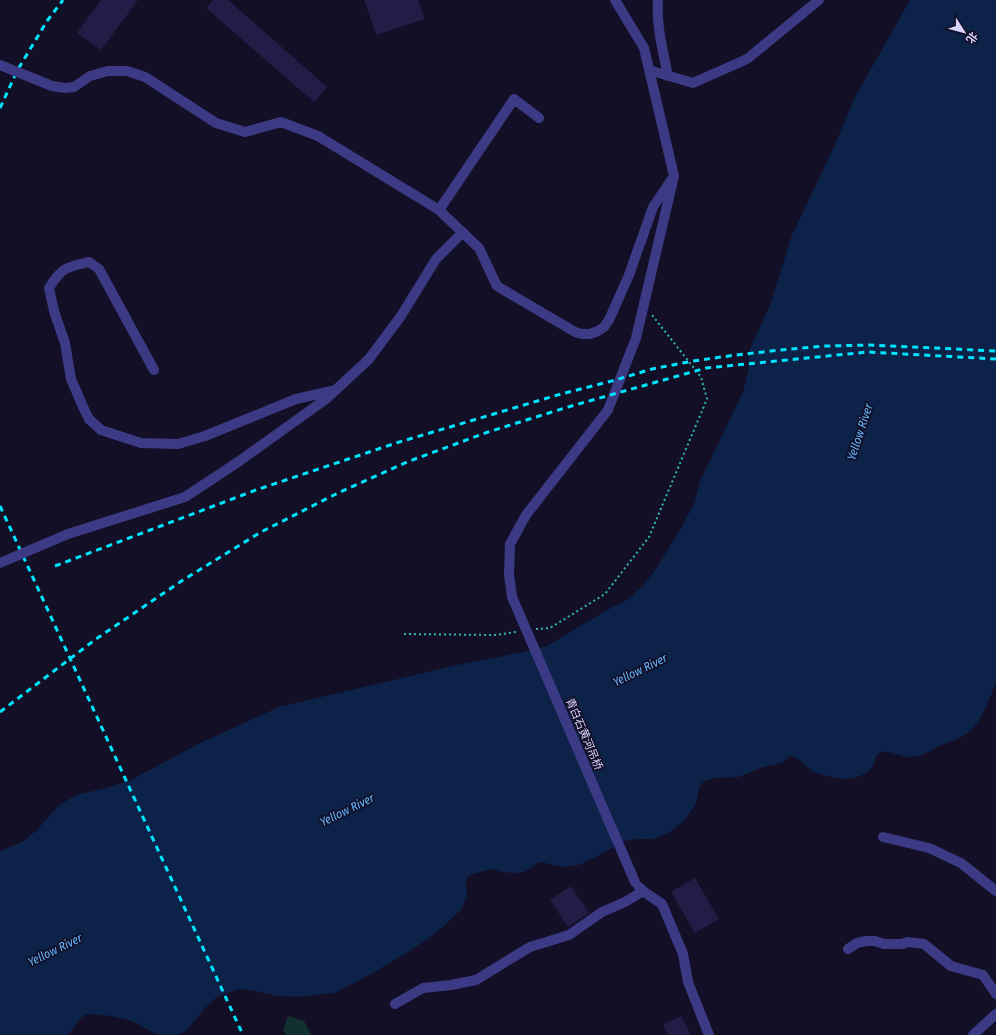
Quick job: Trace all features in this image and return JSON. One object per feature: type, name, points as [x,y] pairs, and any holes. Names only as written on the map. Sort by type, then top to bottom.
[{"type":"street","points":[[0,65],[52,86],[65,88],[74,87],[90,76],[108,71],[127,71],[145,77],[216,123],[245,132],[281,122],[318,136],[439,210],[479,248],[497,286],[574,332],[590,334],[598,332],[609,320],[629,275],[652,208],[674,176],[644,48],[615,0]]},
{"type":"street","points":[[658,0],[657,12],[668,76]]},
{"type":"street","points":[[649,70],[693,83],[746,59],[819,0]]},
{"type":"street","points":[[439,210],[514,99],[539,118]]},
{"type":"street","name":"青白石黄河吊桥","points":[[674,176],[636,338],[608,410],[526,515],[510,544],[509,575],[512,597],[635,882],[643,891],[662,904],[682,954],[688,982],[709,1035]]},
{"type":"street","points":[[0,563],[68,534],[185,497],[276,435],[326,399],[369,359],[400,316],[436,259],[462,232]]},
{"type":"street","points":[[154,370],[99,269],[88,262],[70,266],[57,275],[49,288],[54,310],[65,343],[71,379],[81,404],[90,419],[101,430],[141,442],[178,444],[205,436],[296,399],[336,390]]},
{"type":"street","points":[[884,837],[929,848],[961,863],[996,891]]},
{"type":"street","points":[[394,1004],[423,988],[451,985],[476,980],[530,947],[569,935],[602,912],[625,902],[643,891]]},
{"type":"street","points":[[848,949],[857,942],[866,941],[875,941],[884,944],[903,944],[907,942],[924,944],[952,966],[983,975],[996,994]]},
{"type":"street","points":[[973,1035],[996,1014]]},
{"type":"path","points":[[534,630],[550,628],[605,594],[649,537],[707,399],[701,378],[644,305]]},
{"type":"path","points":[[404,634],[495,635],[519,632]]},
{"type":"green space","points":[[288,1016],[304,1021],[311,1035],[286,1035],[283,1030]]},
{"type":"water","name":"Yellow River","points":[[910,0],[996,0],[996,683],[979,721],[975,726],[963,736],[919,756],[908,757],[890,752],[882,752],[877,756],[871,769],[861,776],[853,778],[846,779],[830,777],[814,772],[793,756],[789,756],[782,763],[763,767],[739,777],[706,780],[700,786],[696,804],[684,821],[670,832],[653,839],[624,841],[579,865],[563,867],[542,862],[524,872],[502,872],[491,869],[473,874],[467,877],[467,895],[461,910],[446,924],[432,936],[408,952],[335,993],[298,997],[277,996],[240,989],[218,996],[206,1007],[186,1031],[177,1035],[156,1034],[132,1021],[112,1016],[90,1014],[81,1018],[68,1035],[0,1035],[0,851],[22,842],[37,830],[58,806],[76,795],[131,780],[200,743],[279,707],[457,665],[547,646],[628,599],[643,586],[657,567],[694,504],[700,481],[743,392],[749,368],[748,357],[750,349],[770,305],[792,235],[833,149],[855,97]]},
{"type":"building","points":[[101,0],[138,0],[101,50],[77,33]]},
{"type":"building","points":[[213,0],[228,0],[327,87],[314,102],[206,8]]},
{"type":"building","points":[[364,0],[418,0],[425,19],[376,35]]},
{"type":"building","points":[[695,878],[719,919],[695,933],[671,892]]},
{"type":"building","points":[[571,886],[589,913],[568,927],[550,900]]},
{"type":"building","points":[[681,1016],[691,1035],[668,1035],[663,1025]]},
{"type":"railway","points":[[0,108],[17,71],[47,21],[63,0]]},
{"type":"railway","points":[[55,566],[256,490],[396,443],[561,394],[652,369],[736,355],[825,346],[870,345],[996,351]]},
{"type":"railway","points":[[0,712],[96,639],[183,580],[261,532],[338,493],[407,462],[488,432],[568,407],[706,368],[868,352],[996,359]]},
{"type":"railway","points":[[0,506],[243,1035]]}]
